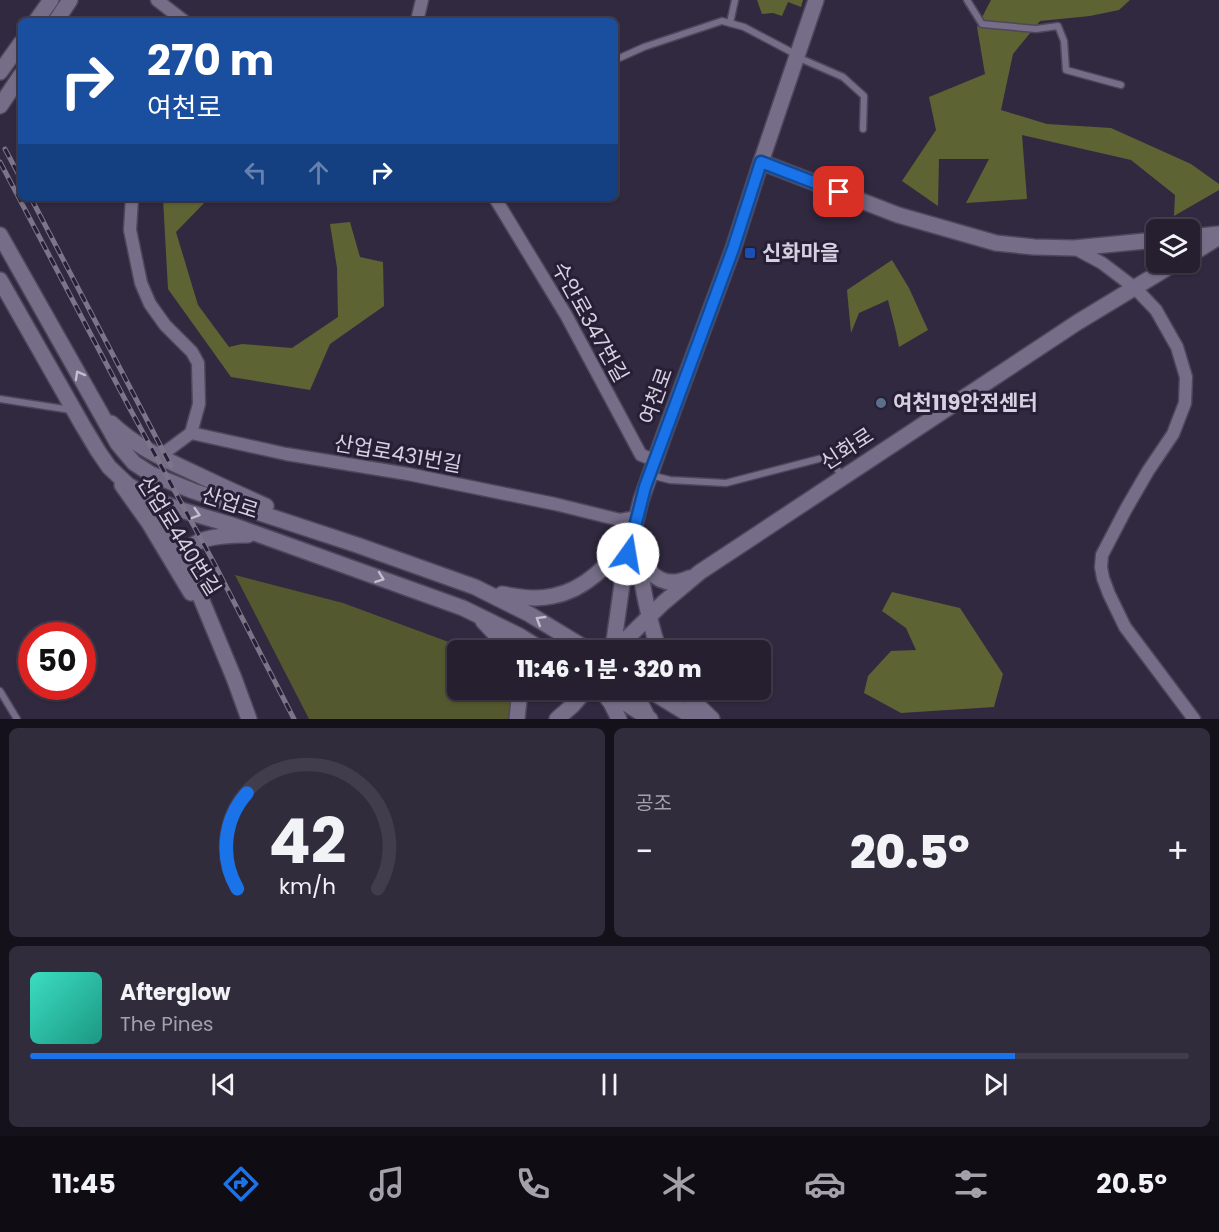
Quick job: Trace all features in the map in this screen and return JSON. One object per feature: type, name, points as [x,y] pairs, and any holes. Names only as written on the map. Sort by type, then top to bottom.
[{"type":"main road","points":[[38,18],[51,0]]},
{"type":"main road","points":[[58,18],[70,0]]},
{"type":"main road","name":"여천로","points":[[614,640],[624,570],[641,500],[733,249],[816,0]]},
{"type":"main road","points":[[0,72],[18,47]]},
{"type":"main road","points":[[0,106],[18,79]]},
{"type":"main road","points":[[761,162],[898,215],[996,243],[1074,248],[1146,241]]},
{"type":"main road","name":"산업로","points":[[0,235],[118,444],[143,469],[193,491],[475,587],[529,614],[572,640]]},
{"type":"main road","points":[[1200,236],[1219,235]]},
{"type":"main road","points":[[1200,248],[1219,235]]},
{"type":"main road","name":"신화로","points":[[624,640],[700,572],[1078,322],[1159,273]]},
{"type":"main road","name":"산업로","points":[[0,280],[74,410],[109,466],[129,485],[150,498],[261,535],[463,608],[526,640]]},
{"type":"main road","name":"산업로","points":[[94,402],[119,431],[141,447],[228,489],[357,545]]},
{"type":"main road","name":"산업로440번길","points":[[118,444],[188,567],[249,719]]},
{"type":"main road","name":"산업로440번길","points":[[109,466],[149,523],[213,629]]},
{"type":"main road","points":[[149,523],[147,511],[150,498],[155,490],[162,485],[193,491]]},
{"type":"main road","points":[[641,500],[638,524],[640,568],[656,640]]},
{"type":"main road","points":[[475,587],[519,597],[566,593],[608,563],[620,549],[637,517]]},
{"type":"main road","points":[[188,567],[186,559],[188,552],[199,542],[222,536],[261,535]]},
{"type":"main road","points":[[638,547],[646,566],[663,581],[677,582],[700,572]]},
{"type":"main road","points":[[463,608],[489,627],[499,640]]},
{"type":"main road","points":[[518,719],[519,700]]},
{"type":"main road","points":[[556,719],[577,700]]},
{"type":"main road","points":[[609,700],[619,719]]},
{"type":"main road","points":[[619,700],[648,718]]},
{"type":"main road","points":[[639,700],[648,718]]},
{"type":"main road","points":[[665,700],[696,719]]},
{"type":"main road","points":[[692,700],[712,719]]},
{"type":"street","points":[[157,0],[180,18]]},
{"type":"street","points":[[418,18],[422,0]]},
{"type":"street","points":[[132,201],[130,230],[141,283],[150,304],[165,325],[192,352],[198,363],[200,404],[191,433],[160,456]]},
{"type":"street","name":"수안로347번길","points":[[497,201],[566,315],[641,455],[655,460]]},
{"type":"street","points":[[1074,248],[1102,263],[1135,288],[1156,310],[1177,347],[1186,377],[1185,403],[1173,434],[1148,471],[1102,555],[1101,567],[1109,594],[1125,627],[1194,719]]},
{"type":"street","name":"산업로431번길","points":[[191,433],[286,454],[442,481],[620,520],[637,517]]},
{"type":"lane","points":[[730,23],[735,0]]},
{"type":"lane","points":[[967,0],[982,24],[1036,29],[1058,26],[1064,41],[1066,70],[1120,85]]},
{"type":"lane","points":[[618,59],[644,47],[722,21],[744,27],[797,56],[843,77],[864,96],[863,129]]},
{"type":"lane","points":[[0,399],[74,410]]},
{"type":"lane","points":[[650,475],[670,480],[726,483],[826,457],[844,476]]},
{"type":"lane","points":[[0,691],[17,719]]},
{"type":"green space","points":[[757,0],[803,0],[801,7],[788,2],[782,16],[773,13],[762,14]]},
{"type":"green space","points":[[991,0],[1130,0],[1119,10],[1090,16],[1040,21],[1013,54],[1001,110],[1047,124],[1111,128],[1191,164],[1219,184],[1219,190],[1174,216],[1175,195],[1131,160],[1022,135],[1027,199],[966,203],[989,159],[939,159],[938,206],[902,181],[936,130],[929,97],[985,74],[977,27]]},
{"type":"green space","points":[[163,201],[206,201],[176,232],[198,305],[229,347],[242,344],[292,348],[338,317],[337,268],[330,224],[350,222],[360,257],[383,262],[384,306],[330,344],[310,390],[231,377],[168,289]]},
{"type":"green space","points":[[892,260],[909,288],[928,330],[899,347],[888,300],[859,313],[851,333],[847,290]]},
{"type":"green space","points":[[235,575],[343,603],[447,641],[447,700],[512,700],[510,719],[309,719]]},
{"type":"green space","points":[[892,592],[960,608],[1003,674],[994,707],[901,713],[864,693],[868,676],[891,651],[916,650],[906,628],[882,611]]},
{"type":"railway","points":[[5,149],[18,173]]},
{"type":"railway","points":[[0,162],[18,196]]},
{"type":"railway","points":[[21,201],[214,563],[294,719]]},
{"type":"railway","points":[[33,201],[171,466]]},
{"type":"place","name":"신화마을","points":[[750,253]]},
{"type":"place","name":"여천119안전센터","points":[[881,403]]},
{"type":"route","points":[[628,554],[645,487],[733,249],[761,162],[839,192]]}]
